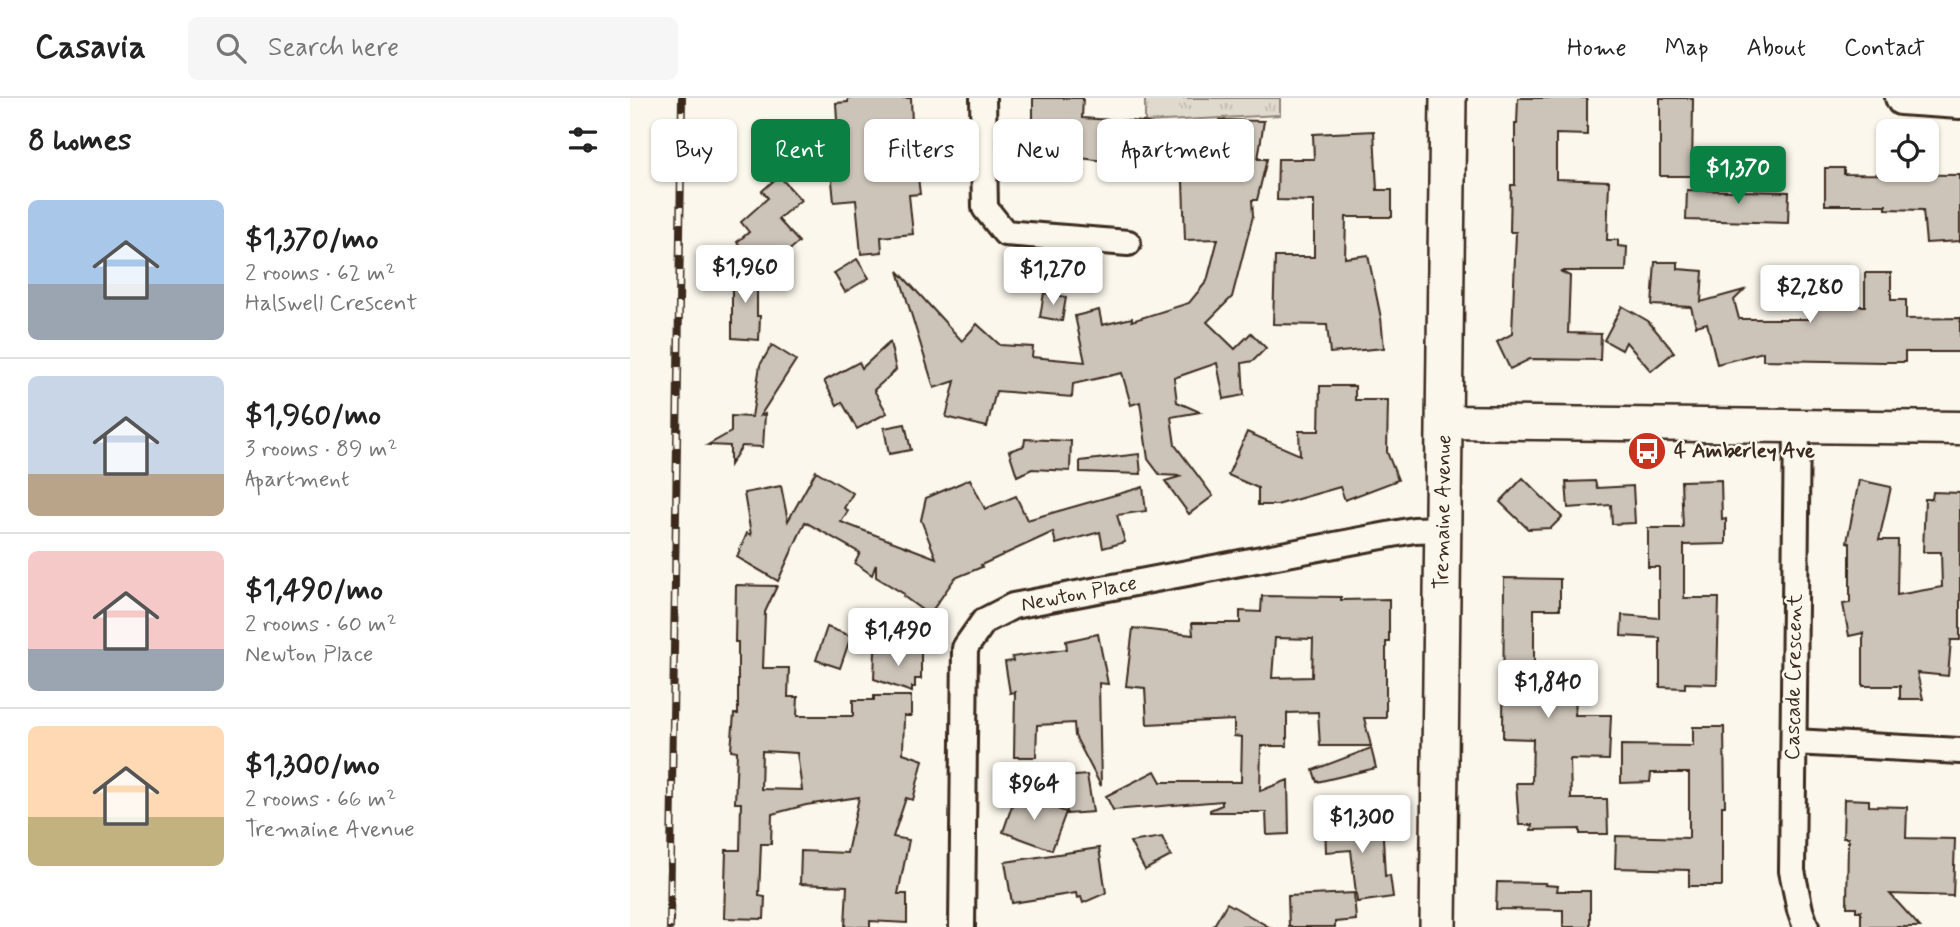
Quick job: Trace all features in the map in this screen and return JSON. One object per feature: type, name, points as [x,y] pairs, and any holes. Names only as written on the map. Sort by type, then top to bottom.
[{"type":"main road","name":"Tremaine Avenue","points":[[1438,927],[1448,98]]},
{"type":"street","points":[[983,98],[985,208],[1005,233],[1128,243]]},
{"type":"street","points":[[1898,98],[1900,102],[1960,106]]},
{"type":"street","points":[[1444,422],[1960,428]]},
{"type":"street","name":"Cascade Crescent","points":[[1797,425],[1792,871],[1800,910],[1807,927]]},
{"type":"street","name":"Newton Place","points":[[962,927],[965,648],[984,621],[1013,606],[1413,530],[1442,529]]},
{"type":"street","points":[[1794,741],[1960,751]]},
{"type":"green space","points":[[1145,98],[1280,98],[1280,115],[1145,119]]},
{"type":"building","points":[[848,98],[911,98],[912,119],[864,119],[864,182],[919,182],[920,194],[909,195],[913,234],[881,237],[882,252],[861,254],[856,200],[834,202],[832,182],[850,182],[850,119],[837,119],[836,103],[848,102]]},
{"type":"building","points":[[1033,98],[1083,98],[1082,118],[1098,119],[1097,160],[1083,158],[1083,119],[1033,119]]},
{"type":"building","points":[[1518,98],[1587,98],[1587,135],[1556,134],[1556,179],[1609,181],[1607,240],[1618,240],[1618,246],[1627,247],[1626,271],[1560,271],[1570,276],[1568,333],[1601,334],[1600,360],[1530,359],[1510,369],[1497,342],[1512,334],[1516,232],[1510,232],[1511,185],[1515,185],[1515,124]]},
{"type":"building","points":[[1660,98],[1693,98],[1692,176],[1660,176]]},
{"type":"building","points":[[1254,121],[1264,121],[1258,159],[1267,159],[1257,200],[1252,200],[1253,216],[1232,297],[1207,322],[1235,349],[1251,333],[1266,348],[1253,361],[1242,363],[1244,395],[1224,399],[1217,363],[1174,378],[1177,402],[1200,412],[1171,417],[1175,445],[1213,496],[1189,514],[1165,481],[1182,476],[1160,475],[1148,459],[1140,402],[1131,405],[1122,373],[1073,384],[1072,397],[996,391],[987,427],[946,417],[955,381],[934,388],[898,271],[962,341],[977,324],[1000,345],[1033,347],[1032,357],[1085,362],[1075,316],[1099,310],[1102,325],[1132,318],[1132,321],[1189,303],[1207,281],[1218,239],[1185,240],[1183,182],[1254,182]]},
{"type":"building","points":[[1374,131],[1377,190],[1392,190],[1392,217],[1346,217],[1345,258],[1368,255],[1381,318],[1384,348],[1330,353],[1327,325],[1273,324],[1275,257],[1314,257],[1314,201],[1277,200],[1278,159],[1314,159],[1313,134]]},
{"type":"building","points":[[1825,168],[1844,168],[1844,174],[1876,174],[1876,182],[1939,182],[1939,175],[1960,175],[1960,241],[1926,243],[1923,210],[1886,209],[1886,205],[1825,205]]},
{"type":"building","points":[[772,182],[784,182],[801,200],[778,219],[799,242],[764,272],[737,242],[749,232],[741,222],[768,198],[762,191]]},
{"type":"building","points":[[1687,190],[1789,192],[1788,223],[1686,220]]},
{"type":"building","points":[[857,259],[869,278],[845,292],[834,273]]},
{"type":"building","points":[[1655,262],[1678,262],[1678,269],[1703,271],[1701,302],[1744,290],[1734,300],[1739,319],[1811,319],[1811,306],[1865,306],[1865,273],[1891,273],[1891,300],[1906,300],[1906,319],[1960,318],[1960,352],[1905,352],[1905,362],[1884,362],[1763,360],[1763,352],[1717,364],[1707,323],[1696,326],[1691,307],[1652,305]]},
{"type":"building","points":[[732,270],[757,270],[759,340],[732,338]]},
{"type":"building","points":[[1044,293],[1066,297],[1062,321],[1040,317]]},
{"type":"building","points":[[1622,306],[1648,321],[1674,352],[1651,371],[1626,342],[1622,350],[1604,340]]},
{"type":"building","points":[[890,342],[896,370],[874,390],[887,413],[857,429],[842,402],[837,405],[824,381],[859,362],[862,368]]},
{"type":"building","points":[[772,345],[796,360],[760,416],[765,414],[763,447],[742,446],[730,465],[730,446],[708,445],[731,432],[731,416],[752,417],[760,365]]},
{"type":"building","points":[[1320,386],[1355,386],[1355,400],[1388,400],[1387,452],[1398,480],[1345,500],[1340,487],[1277,505],[1258,505],[1258,488],[1228,475],[1247,432],[1300,455],[1299,431],[1319,431]]},
{"type":"building","points":[[905,424],[911,450],[889,454],[884,428]]},
{"type":"building","points":[[1025,439],[1071,441],[1070,471],[1032,469],[1017,476],[1009,451],[1024,446]]},
{"type":"building","points":[[1139,454],[1141,474],[1080,472],[1080,461]]},
{"type":"building","points":[[816,471],[853,493],[844,508],[848,511],[841,522],[936,558],[921,520],[926,498],[970,479],[985,509],[1016,496],[1027,520],[1143,487],[1146,511],[1117,515],[1125,542],[1103,548],[1100,532],[1056,544],[1053,532],[981,565],[982,567],[955,578],[929,615],[903,596],[904,594],[876,577],[876,564],[872,575],[855,563],[860,553],[805,522],[778,581],[737,557],[747,533],[751,535],[744,493],[781,486],[788,521]]},
{"type":"building","points":[[1523,478],[1562,517],[1551,528],[1528,529],[1500,502]]},
{"type":"building","points":[[1721,480],[1722,520],[1726,519],[1726,544],[1684,545],[1684,598],[1719,598],[1717,684],[1685,683],[1685,688],[1660,687],[1660,638],[1621,636],[1622,615],[1659,618],[1659,567],[1648,567],[1648,528],[1683,528],[1681,481]]},
{"type":"building","points":[[1859,480],[1891,487],[1879,540],[1898,540],[1897,595],[1942,587],[1941,552],[1923,552],[1925,499],[1932,499],[1933,492],[1960,493],[1960,640],[1951,640],[1948,676],[1917,673],[1923,699],[1900,699],[1900,686],[1863,686],[1863,633],[1849,636],[1843,604],[1850,603],[1850,543],[1847,542]]},
{"type":"building","points":[[1595,481],[1597,488],[1633,486],[1635,523],[1612,524],[1611,505],[1568,508],[1566,482]]},
{"type":"building","points":[[1504,578],[1560,579],[1560,609],[1534,609],[1534,677],[1577,679],[1575,715],[1611,715],[1609,760],[1570,759],[1571,799],[1607,799],[1608,834],[1580,834],[1580,829],[1531,830],[1532,825],[1519,825],[1516,783],[1532,783],[1533,739],[1503,738]]},
{"type":"building","points":[[736,585],[777,586],[765,612],[763,668],[789,668],[788,697],[798,697],[797,716],[853,716],[853,700],[874,700],[874,696],[911,696],[911,716],[904,716],[903,753],[923,760],[913,800],[906,798],[893,837],[909,840],[898,894],[907,894],[907,923],[870,921],[870,927],[845,927],[847,886],[800,884],[801,851],[847,853],[859,797],[806,805],[772,814],[771,844],[761,844],[759,896],[765,897],[764,919],[724,918],[726,850],[740,850],[741,803],[735,803],[737,751],[731,750],[734,714],[738,714],[738,642],[735,642]],"holes":[[[762,751],[797,753],[802,790],[761,789]]]},
{"type":"building","points":[[1262,596],[1341,597],[1341,600],[1389,599],[1386,718],[1364,718],[1371,746],[1320,746],[1318,712],[1287,713],[1287,746],[1261,746],[1260,791],[1288,780],[1289,834],[1267,835],[1266,812],[1210,812],[1222,805],[1222,801],[1113,810],[1106,796],[1155,771],[1161,782],[1241,782],[1242,737],[1234,736],[1234,720],[1147,724],[1145,688],[1126,686],[1133,628],[1193,635],[1192,623],[1240,623],[1240,611],[1261,612]],"holes":[[[1275,638],[1313,639],[1312,677],[1272,678]]]},
{"type":"building","points":[[827,627],[851,636],[840,668],[816,660]]},
{"type":"building","points":[[1098,634],[1108,684],[1099,683],[1101,786],[1075,736],[1074,723],[1037,725],[1036,757],[1014,757],[1015,692],[1010,693],[1005,662],[1013,661],[1012,657],[1067,649],[1066,641]]},
{"type":"building","points":[[875,650],[921,651],[921,679],[915,679],[912,692],[874,679]]},
{"type":"building","points":[[1693,727],[1724,727],[1722,886],[1689,886],[1689,870],[1615,868],[1616,836],[1689,838],[1689,773],[1651,773],[1650,782],[1621,783],[1621,745],[1693,746]]},
{"type":"building","points":[[1371,748],[1376,768],[1317,782],[1313,770]]},
{"type":"building","points":[[1087,775],[1093,812],[1067,814],[1064,777]]},
{"type":"building","points":[[1016,794],[1066,812],[1052,850],[1003,832]]},
{"type":"building","points":[[1844,799],[1869,800],[1869,806],[1907,807],[1906,838],[1955,839],[1953,896],[1890,894],[1920,927],[1861,927],[1861,911],[1856,911],[1856,907],[1847,907],[1848,838],[1843,838]]},
{"type":"building","points":[[1382,818],[1385,876],[1390,875],[1393,897],[1357,902],[1351,850],[1326,852],[1325,822]]},
{"type":"building","points":[[1162,837],[1171,856],[1145,870],[1130,842]]},
{"type":"building","points":[[1099,848],[1106,893],[1083,903],[1076,893],[1012,903],[1005,862]]},
{"type":"building","points":[[1497,882],[1546,883],[1545,885],[1558,886],[1557,891],[1590,891],[1590,927],[1563,927],[1563,910],[1496,909]]},
{"type":"building","points":[[1354,893],[1356,920],[1335,922],[1335,927],[1289,927],[1288,896]]},
{"type":"building","points":[[1227,903],[1269,927],[1213,927]]},
{"type":"railway","points":[[670,927],[682,98]]},
{"type":"place","name":"4 Amberley Ave","points":[[1647,451]]}]
